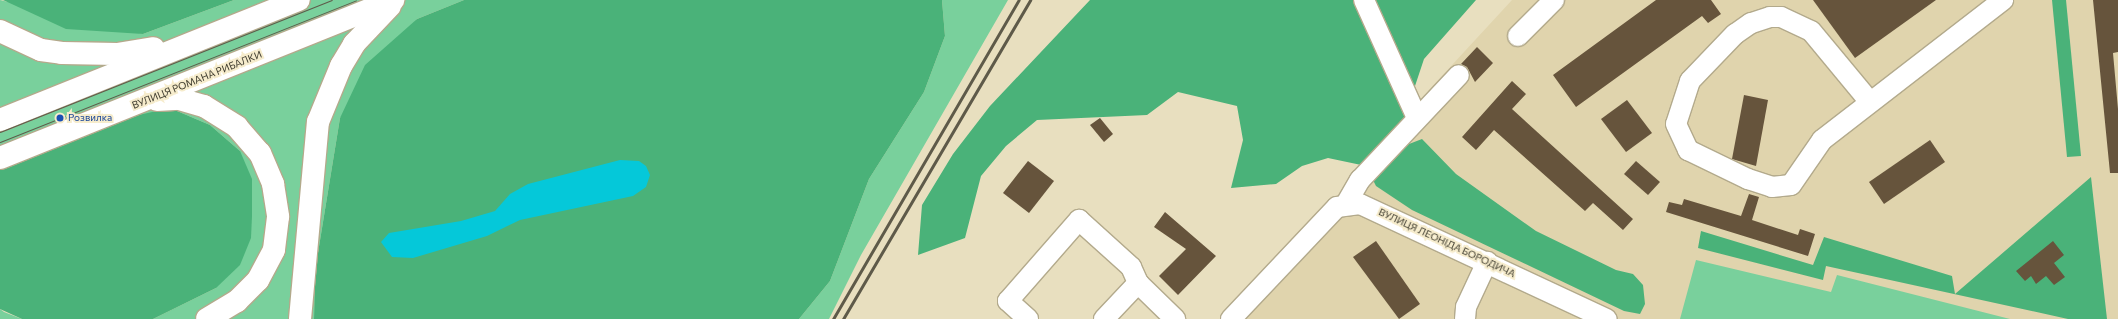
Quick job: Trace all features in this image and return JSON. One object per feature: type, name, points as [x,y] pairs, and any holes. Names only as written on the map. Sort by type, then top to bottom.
[{"type":"main road","points":[[0,120],[299,0]]},
{"type":"main road","name":"ВУЛИЦЯ РОМАНА РИБАЛКИ","points":[[0,158],[148,100],[393,0]]},
{"type":"main road","points":[[300,319],[318,122],[328,92],[354,44],[398,0]]},
{"type":"main road","points":[[0,31],[41,50],[90,55],[141,51],[202,39]]},
{"type":"main road","points":[[148,100],[179,99],[204,106],[237,127],[260,153],[273,184],[278,217],[274,250],[258,280],[237,301],[207,319]]},
{"type":"street","points":[[1364,0],[1417,118]]},
{"type":"street","points":[[1518,36],[1554,0]]},
{"type":"street","points":[[1870,102],[1811,31],[1781,17],[1770,17],[1752,23],[1735,34],[1690,81],[1676,124],[1688,150],[1772,187],[1790,185],[1822,140],[2003,0]]},
{"type":"street","points":[[1231,319],[1325,218],[1346,204],[1360,180],[1417,118],[1459,76]]},
{"type":"street","name":"ВУЛИЦЯ ЛЕОНІДА БОРОДИЧА","points":[[1346,204],[1360,204],[1392,216],[1607,319]]},
{"type":"street","points":[[1028,319],[1008,301],[1079,220],[1132,267],[1138,283],[1175,319]]},
{"type":"street","points":[[1465,319],[1466,307],[1487,262]]},
{"type":"street","points":[[1104,319],[1138,283]]},
{"type":"shaded area","points":[[1512,0],[2118,0],[2118,319],[1233,319],[1346,204],[1417,118],[1428,91]]},
{"type":"green space","points":[[0,0],[143,34],[234,0],[464,0],[417,19],[340,118],[315,271],[314,319],[153,319],[216,288],[240,151],[210,125],[170,108],[0,167]]},
{"type":"green space","points":[[3,0],[234,0],[143,34],[66,29]]},
{"type":"green space","points":[[464,0],[942,0],[945,36],[924,92],[869,179],[830,281],[799,319],[314,319],[315,271],[340,118],[365,65],[417,19]]},
{"type":"green space","points":[[942,0],[1008,0],[861,255],[829,319],[799,319],[830,281],[869,179],[924,92],[945,36]]},
{"type":"green space","points":[[1090,0],[1356,0],[1408,114],[1380,144],[1378,156],[1422,139],[1456,174],[1536,231],[1616,270],[1633,274],[1643,285],[1645,304],[1640,314],[1624,311],[1412,210],[1376,186],[1366,166],[1328,158],[1302,166],[1276,184],[1231,188],[1243,140],[1237,106],[1178,92],[1147,115],[1037,120],[1006,146],[981,176],[965,238],[918,255],[922,205],[953,154],[990,106]]},
{"type":"green space","points":[[1370,0],[1476,0],[1424,59],[1411,98]]},
{"type":"green space","points":[[2052,0],[2066,0],[2081,156],[2067,157]]},
{"type":"green space","points":[[170,108],[210,125],[240,151],[252,179],[252,216],[251,238],[240,265],[216,288],[153,319],[22,319],[0,309],[0,167],[121,119]]},
{"type":"green space","points":[[2091,177],[2107,319],[2068,319],[1826,266],[1823,280],[1698,248],[1701,231],[1813,265],[1824,237],[1952,276],[1955,294]]},
{"type":"green space","points":[[1696,260],[1831,292],[1837,275],[2010,319],[1680,319]]},
{"type":"green space","points":[[0,309],[4,312],[22,319],[0,319]]},
{"type":"water","points":[[620,160],[639,161],[646,166],[650,175],[646,187],[633,196],[520,220],[487,236],[413,258],[392,257],[381,242],[389,233],[461,221],[495,211],[510,194],[528,184]]},
{"type":"building","points":[[1656,0],[1711,0],[1721,14],[1708,23],[1702,16],[1576,107],[1553,75]]},
{"type":"building","points":[[1813,0],[1936,0],[1855,58]]},
{"type":"building","points":[[2093,0],[2118,0],[2118,52],[2113,53],[2118,109],[2118,173],[2110,173]]},
{"type":"building","points":[[1477,47],[1493,63],[1475,82],[1467,67],[1461,64]]},
{"type":"building","points":[[1512,81],[1526,94],[1512,109],[1633,219],[1623,230],[1593,203],[1585,211],[1494,130],[1476,150],[1462,137]]},
{"type":"building","points":[[1744,95],[1768,100],[1756,166],[1732,159]]},
{"type":"building","points":[[1627,100],[1652,133],[1626,152],[1601,119]]},
{"type":"building","points":[[1100,118],[1113,134],[1104,142],[1090,125]]},
{"type":"building","points":[[1930,140],[1945,162],[1884,204],[1869,182]]},
{"type":"building","points":[[1028,161],[1054,181],[1029,213],[1003,193]]},
{"type":"building","points":[[1636,161],[1660,182],[1648,195],[1624,174]]},
{"type":"building","points":[[1749,194],[1759,197],[1752,220],[1798,235],[1800,229],[1815,234],[1808,256],[1666,212],[1669,202],[1682,205],[1684,199],[1741,216]]},
{"type":"building","points":[[1165,212],[1216,256],[1178,295],[1159,276],[1186,249],[1154,227]]},
{"type":"building","points":[[1376,241],[1420,304],[1399,319],[1353,257]]},
{"type":"building","points":[[2053,241],[2064,255],[2054,263],[2065,277],[2054,285],[2046,276],[2036,284],[2031,276],[2025,281],[2016,271]]},
{"type":"tram line","points":[[0,132],[332,0]]},
{"type":"tram line","points":[[0,142],[356,0]]},
{"type":"railway","points":[[833,319],[1019,0]]},
{"type":"railway","points":[[843,319],[1030,0]]},
{"type":"place","name":"Розвилка","points":[[60,118]]}]
